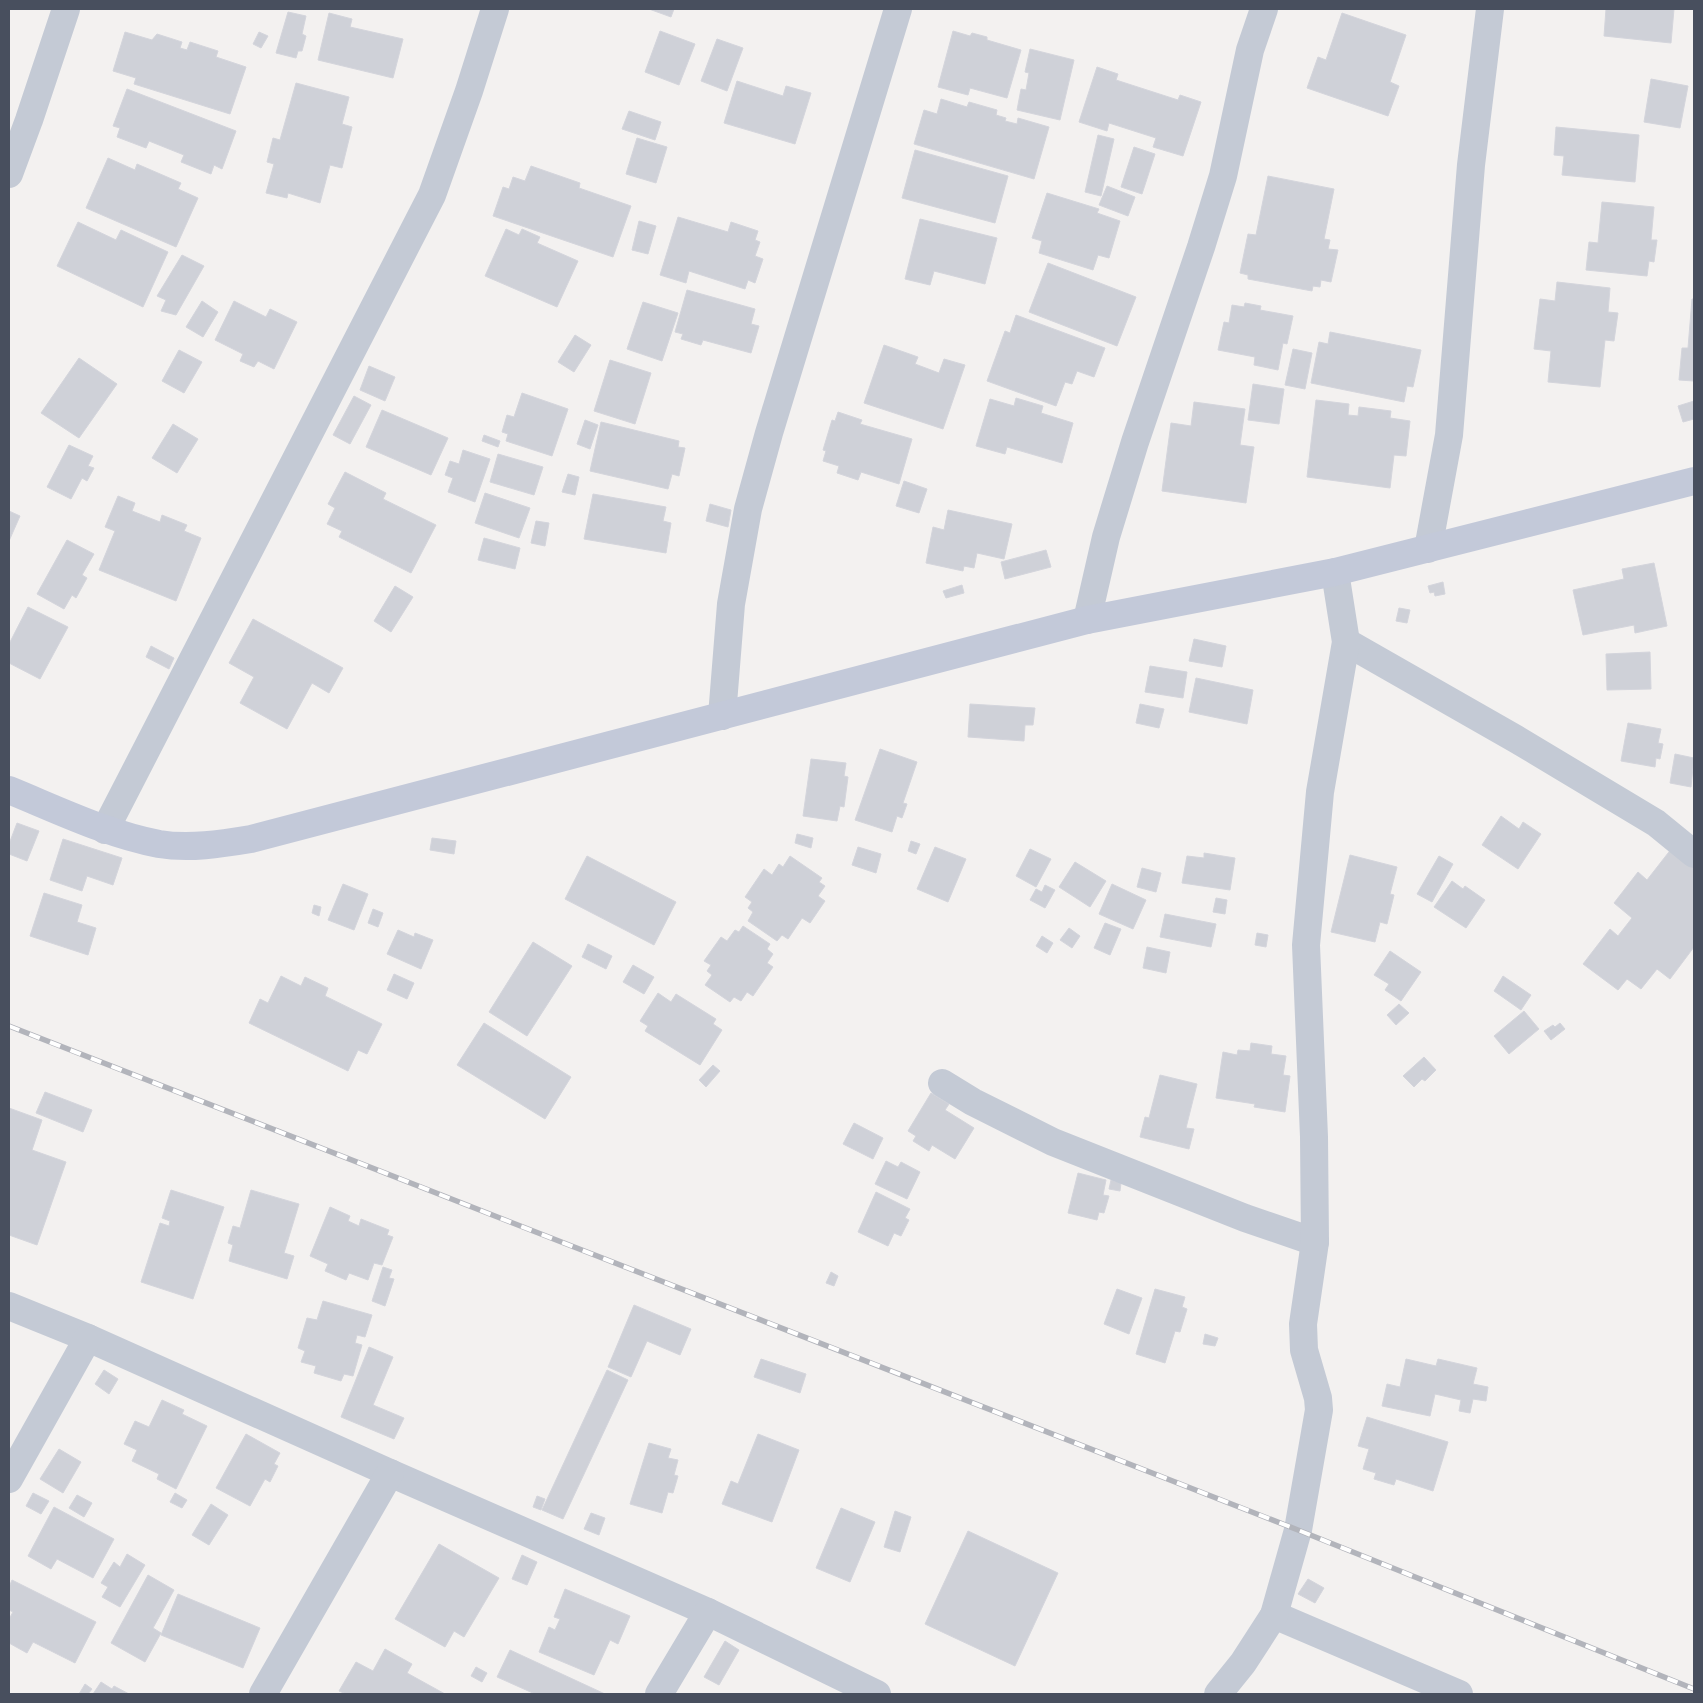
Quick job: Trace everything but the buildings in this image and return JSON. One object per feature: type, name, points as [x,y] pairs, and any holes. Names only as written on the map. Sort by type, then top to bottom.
[{"type":"street","points":[[9,174],[66,9]]},
{"type":"street","points":[[106,830],[432,195],[496,9]]},
{"type":"street","points":[[722,716],[732,604],[748,509],[769,433],[898,9]]},
{"type":"street","points":[[1087,620],[1106,537],[1135,442],[1202,247],[1222,176],[1250,50],[1264,9]]},
{"type":"street","points":[[1428,549],[1449,435],[1471,165],[1490,9]]},
{"type":"street","points":[[9,790],[106,830],[161,844],[204,846],[250,839],[1087,620],[1335,572],[1694,482]]},
{"type":"street","points":[[1218,1694],[1243,1663],[1274,1615],[1298,1530],[1319,1410],[1318,1398],[1304,1350],[1302,1324],[1315,1242],[1314,1137],[1306,946],[1320,792],[1346,642],[1335,572]]},
{"type":"street","points":[[1346,642],[1516,739],[1656,823],[1694,854]]},
{"type":"street","points":[[942,1083],[974,1102],[1053,1142],[1245,1218],[1315,1242]]},
{"type":"street","points":[[9,1306],[88,1338],[708,1612],[877,1694]]},
{"type":"street","points":[[9,1479],[88,1338]]},
{"type":"street","points":[[263,1694],[390,1473]]},
{"type":"street","points":[[659,1694],[708,1612]]},
{"type":"street","points":[[1274,1615],[1459,1694]]},
{"type":"railway","points":[[9,1026],[1298,1530],[1694,1689]]}]
